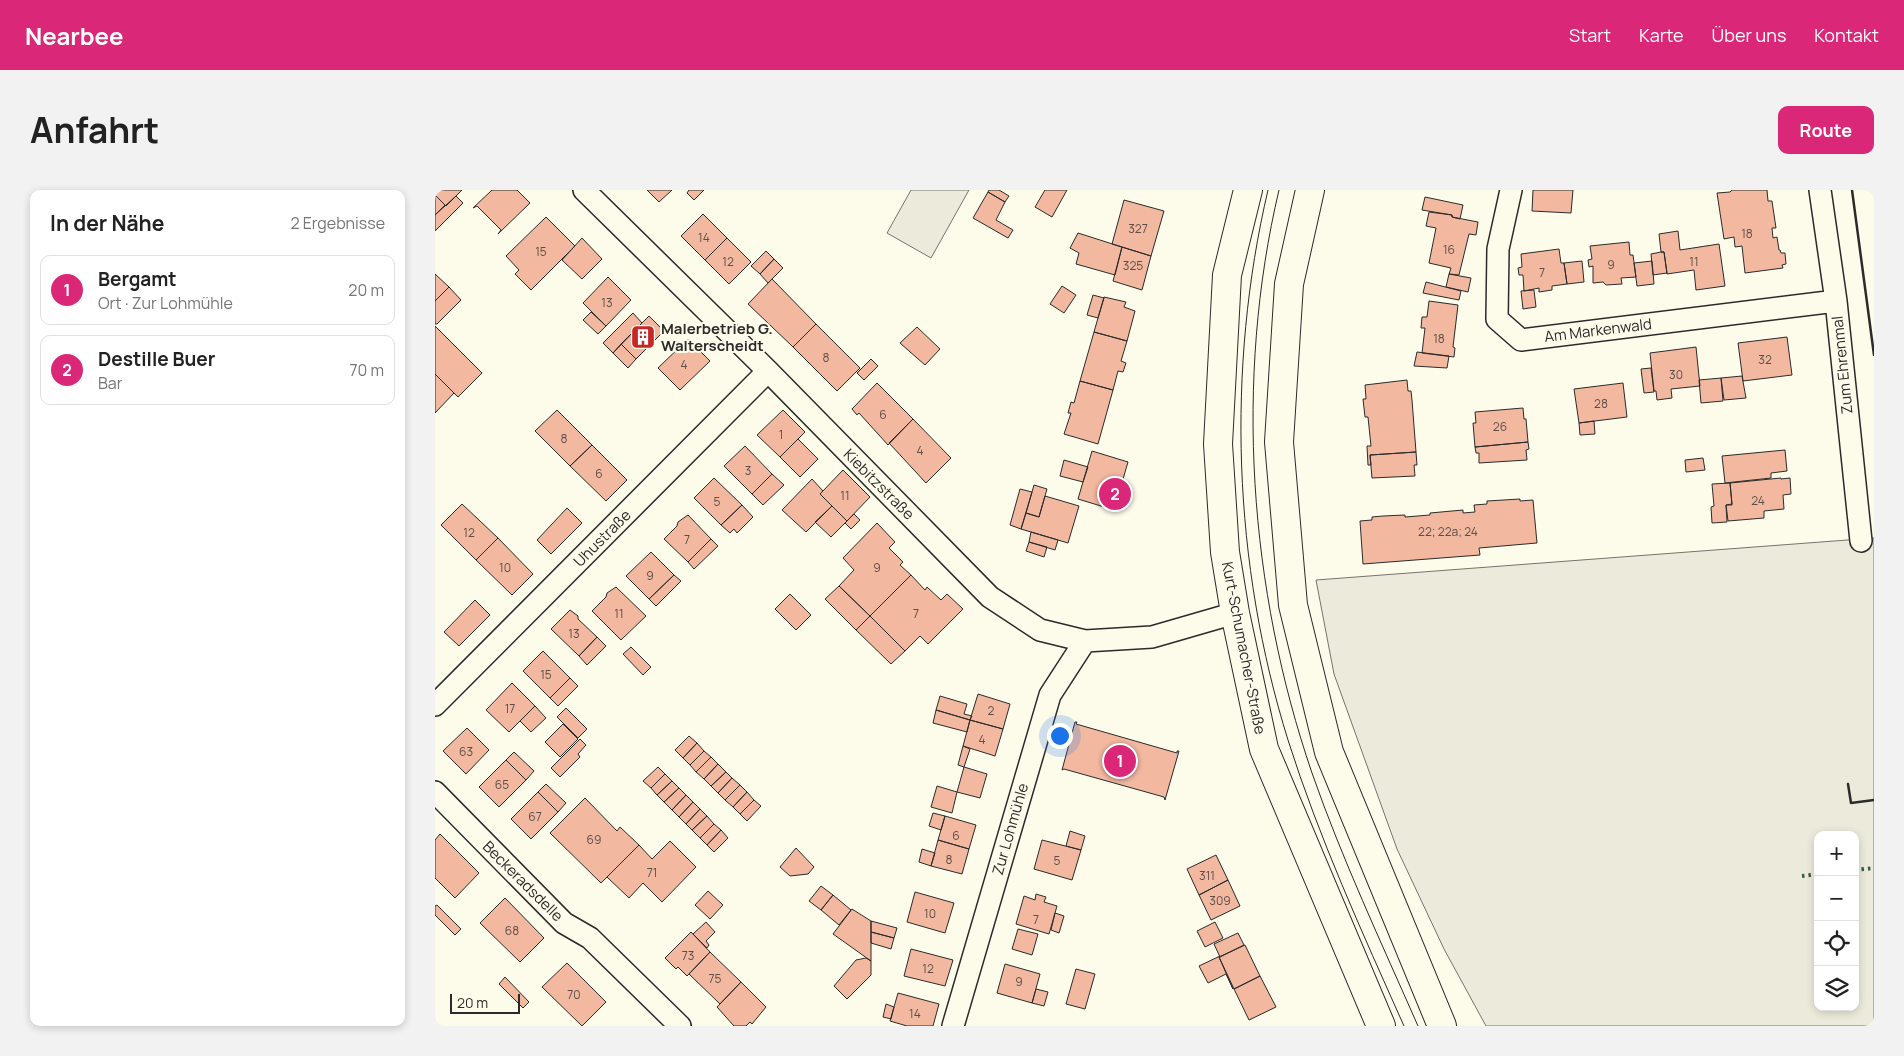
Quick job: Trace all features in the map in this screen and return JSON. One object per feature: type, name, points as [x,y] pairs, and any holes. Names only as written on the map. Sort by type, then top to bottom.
[{"type":"main road","name":"Kurt-Schumacher-Straße","points":[[1248,190],[1227,275],[1218,444],[1225,552],[1235,613],[1264,749],[1381,1026]]},
{"type":"main road","points":[[1310,190],[1289,284],[1279,442],[1293,605],[1329,752],[1442,1026]]},
{"type":"street","name":"Kiebitzstraße","points":[[584,190],[768,371],[990,597],[1040,630],[1085,641],[1152,637],[1235,613]]},
{"type":"street","name":"Am Markenwald","points":[[1511,190],[1498,249],[1497,319],[1521,340],[1836,301]]},
{"type":"street","name":"Zum Ehrenmal","points":[[1820,190],[1836,301],[1861,541]]},
{"type":"street","name":"Uhustraße","points":[[435,705],[768,371]]},
{"type":"street","name":"Zur Lohmühle","points":[[953,1026],[1050,695],[1085,641]]},
{"type":"street","name":"Beckeradsdelle","points":[[435,792],[564,923],[590,938],[680,1026]]},
{"type":"shaded area","points":[[911,190],[969,190],[931,258],[887,233]]},
{"type":"shaded area","points":[[1874,538],[1874,1026],[1486,1026],[1444,949],[1397,849],[1334,674],[1316,580]]},
{"type":"building","points":[[435,190],[462,190],[446,206],[435,195]]},
{"type":"building","points":[[492,190],[517,190],[530,203],[498,234],[501,230],[477,206],[473,208]]},
{"type":"building","points":[[647,190],[672,190],[659,202]]},
{"type":"building","points":[[689,190],[704,190],[694,200],[687,193]]},
{"type":"building","points":[[989,190],[999,190],[1009,196],[1005,202],[988,192]]},
{"type":"building","points":[[1045,190],[1067,190],[1052,217],[1035,207]]},
{"type":"building","points":[[1533,190],[1573,190],[1571,213],[1532,211]]},
{"type":"building","points":[[1732,190],[1767,190],[1768,201],[1772,201],[1776,228],[1772,228],[1773,238],[1777,237],[1779,250],[1781,253],[1785,253],[1786,264],[1782,265],[1783,268],[1745,273],[1742,246],[1735,247],[1734,237],[1724,239],[1717,193],[1730,192]]},
{"type":"building","points":[[988,192],[1005,202],[996,220],[1013,230],[1008,238],[973,218]]},
{"type":"building","points":[[435,195],[445,205],[435,215]]},
{"type":"building","points":[[456,196],[463,203],[435,231],[435,215]]},
{"type":"building","points":[[1425,197],[1463,205],[1460,219],[1452,217],[1452,215],[1422,210]]},
{"type":"building","points":[[1124,200],[1164,211],[1151,256],[1112,244]]},
{"type":"building","points":[[1429,212],[1452,215],[1452,217],[1478,222],[1476,235],[1469,234],[1459,275],[1449,274],[1451,268],[1429,263],[1436,228],[1426,226]]},
{"type":"building","points":[[703,214],[727,238],[705,260],[681,236]]},
{"type":"building","points":[[546,217],[575,246],[531,290],[515,274],[519,270],[506,256]]},
{"type":"building","points":[[1678,231],[1680,250],[1719,244],[1725,286],[1696,290],[1694,270],[1667,274],[1664,252],[1661,252],[1659,234]]},
{"type":"building","points":[[1078,233],[1122,247],[1115,275],[1076,264],[1079,253],[1070,248]]},
{"type":"building","points":[[582,238],[602,259],[582,279],[562,260]]},
{"type":"building","points":[[727,238],[751,262],[729,284],[705,260]]},
{"type":"building","points":[[1629,242],[1630,255],[1633,255],[1636,277],[1621,278],[1622,284],[1606,285],[1603,282],[1593,283],[1593,266],[1589,267],[1588,260],[1592,259],[1590,246]]},
{"type":"building","points":[[1122,247],[1151,256],[1142,290],[1113,281]]},
{"type":"building","points":[[1559,249],[1561,263],[1564,263],[1567,284],[1552,286],[1552,290],[1539,292],[1539,288],[1524,291],[1523,275],[1519,275],[1518,268],[1522,267],[1521,254]]},
{"type":"building","points":[[766,251],[774,259],[760,274],[751,266]]},
{"type":"building","points":[[1664,252],[1667,273],[1653,275],[1651,254]]},
{"type":"building","points":[[774,259],[783,268],[768,283],[760,274]]},
{"type":"building","points":[[1582,261],[1584,282],[1567,284],[1564,263]]},
{"type":"building","points":[[1652,261],[1654,284],[1637,286],[1634,263]]},
{"type":"building","points":[[435,274],[449,287],[435,301]]},
{"type":"building","points":[[1449,274],[1471,278],[1468,292],[1446,287]]},
{"type":"building","points":[[608,277],[631,300],[606,326],[583,303]]},
{"type":"building","points":[[772,279],[816,324],[793,347],[748,304]]},
{"type":"building","points":[[1426,282],[1461,291],[1459,300],[1423,293]]},
{"type":"building","points":[[1062,286],[1076,295],[1064,313],[1050,304]]},
{"type":"building","points":[[449,287],[461,300],[435,324],[435,301]]},
{"type":"building","points":[[1534,290],[1536,307],[1523,309],[1521,291]]},
{"type":"building","points":[[1093,295],[1104,298],[1098,318],[1087,315]]},
{"type":"building","points":[[1104,297],[1126,302],[1124,307],[1135,311],[1127,341],[1094,332]]},
{"type":"building","points":[[1429,301],[1458,305],[1453,347],[1455,348],[1454,357],[1422,353],[1425,328],[1421,328],[1422,317],[1427,317]]},
{"type":"building","points":[[591,312],[606,326],[598,334],[583,320]]},
{"type":"building","points":[[633,313],[642,323],[613,353],[603,343]]},
{"type":"building","name":"Malerbetrieb G. Walterscheidt","points":[[649,316],[664,331],[636,359],[621,344]]},
{"type":"building","points":[[816,324],[860,368],[837,391],[793,347]]},
{"type":"building","points":[[435,326],[482,373],[458,397],[435,374]]},
{"type":"building","points":[[917,327],[940,349],[925,365],[900,343]]},
{"type":"building","points":[[1094,332],[1127,341],[1121,361],[1126,363],[1123,372],[1118,371],[1113,390],[1080,381]]},
{"type":"building","points":[[1787,337],[1792,375],[1743,381],[1738,343]]},
{"type":"building","points":[[688,339],[710,361],[680,390],[658,368]]},
{"type":"building","points":[[621,344],[636,359],[628,368],[613,353]]},
{"type":"building","points":[[1696,347],[1700,386],[1671,389],[1672,398],[1657,400],[1656,391],[1654,391],[1650,353]]},
{"type":"building","points":[[1417,352],[1449,356],[1447,368],[1414,366]]},
{"type":"building","points":[[871,359],[878,366],[864,380],[857,373]]},
{"type":"building","points":[[1651,368],[1654,392],[1644,393],[1641,369]]},
{"type":"building","points":[[435,374],[454,393],[435,413]]},
{"type":"building","points":[[1742,376],[1746,398],[1724,400],[1721,378]]},
{"type":"building","points":[[1721,378],[1723,401],[1701,403],[1699,380]]},
{"type":"building","points":[[1407,380],[1408,391],[1411,391],[1416,452],[1370,455],[1371,465],[1368,465],[1367,446],[1371,446],[1368,417],[1365,417],[1363,399],[1366,399],[1365,385]]},
{"type":"building","points":[[1080,381],[1113,390],[1098,444],[1064,434],[1071,413],[1068,413],[1071,402],[1074,403]]},
{"type":"building","points":[[877,383],[913,419],[888,445],[859,413],[857,415],[852,409]]},
{"type":"building","points":[[1623,383],[1627,417],[1579,423],[1574,389]]},
{"type":"building","points":[[1523,408],[1528,442],[1475,447],[1473,423],[1476,423],[1475,412]]},
{"type":"building","points":[[557,410],[592,445],[570,466],[535,431]]},
{"type":"building","points":[[783,410],[805,432],[780,457],[757,435]]},
{"type":"building","points":[[913,419],[951,458],[926,483],[889,443]]},
{"type":"building","points":[[1594,421],[1595,434],[1580,435],[1579,423]]},
{"type":"building","points":[[798,439],[818,459],[800,477],[780,457]]},
{"type":"building","points":[[1528,442],[1529,449],[1526,450],[1527,460],[1479,463],[1479,453],[1476,453],[1475,447]]},
{"type":"building","points":[[592,445],[627,480],[606,501],[570,466]]},
{"type":"building","points":[[745,446],[772,474],[752,494],[724,466]]},
{"type":"building","points":[[1785,450],[1787,471],[1771,473],[1771,478],[1725,483],[1722,456]]},
{"type":"building","points":[[1092,451],[1128,462],[1114,510],[1078,499]]},
{"type":"building","points":[[1416,452],[1417,465],[1414,465],[1415,476],[1372,478],[1370,455]]},
{"type":"building","points":[[1703,458],[1705,470],[1686,472],[1685,460]]},
{"type":"building","points":[[1064,460],[1088,467],[1083,482],[1060,476]]},
{"type":"building","points":[[843,470],[870,497],[847,521],[820,494]]},
{"type":"building","points":[[772,474],[784,485],[763,505],[752,494]]},
{"type":"building","points":[[714,478],[742,505],[721,525],[694,498]]},
{"type":"building","points":[[1790,478],[1791,494],[1783,495],[1784,509],[1764,511],[1764,518],[1728,521],[1726,505],[1732,505],[1730,483]]},
{"type":"building","points":[[812,479],[823,491],[820,494],[832,506],[806,532],[782,510]]},
{"type":"building","points":[[1730,483],[1732,504],[1726,505],[1727,522],[1712,523],[1711,507],[1714,506],[1712,484]]},
{"type":"building","points":[[1034,485],[1047,489],[1039,517],[1026,513]]},
{"type":"building","points":[[1020,489],[1032,492],[1021,529],[1010,525]]},
{"type":"building","points":[[1045,496],[1079,506],[1068,543],[1021,529],[1026,513],[1039,517]]},
{"type":"building","points":[[1520,499],[1520,501],[1533,500],[1537,543],[1479,548],[1480,555],[1363,564],[1360,521],[1372,520],[1372,517],[1383,516],[1405,515],[1405,517],[1463,510],[1463,513],[1475,512],[1474,505],[1487,504],[1487,501]]},
{"type":"building","points":[[462,504],[498,538],[476,560],[441,525]]},
{"type":"building","points":[[742,505],[753,517],[737,533],[734,529],[730,533],[721,525]]},
{"type":"building","points":[[832,506],[847,521],[831,537],[815,522]]},
{"type":"building","points":[[567,508],[582,523],[551,554],[537,540]]},
{"type":"building","points":[[854,514],[860,520],[851,529],[845,523]]},
{"type":"building","points":[[688,515],[711,539],[688,562],[664,539],[677,526],[678,522]]},
{"type":"building","points":[[877,523],[895,542],[889,548],[903,562],[900,565],[911,575],[870,616],[839,586],[854,570],[843,558]]},
{"type":"building","points":[[1031,532],[1058,540],[1055,550],[1029,542]]},
{"type":"building","points":[[498,538],[533,574],[512,595],[476,560]]},
{"type":"building","points":[[711,539],[718,546],[694,569],[688,562]]},
{"type":"building","points":[[1029,542],[1047,547],[1044,557],[1026,551]]},
{"type":"building","points":[[651,552],[674,575],[649,599],[626,576]]},
{"type":"building","points":[[674,575],[681,581],[656,606],[649,599]]},
{"type":"building","points":[[911,575],[925,590],[927,587],[941,600],[947,594],[963,609],[928,644],[920,636],[905,651],[870,616]]},
{"type":"building","points":[[839,586],[870,616],[856,630],[825,599]]},
{"type":"building","points":[[616,587],[646,616],[621,640],[592,611],[606,597],[607,593]]},
{"type":"building","points":[[790,594],[811,615],[796,630],[775,609]]},
{"type":"building","points":[[475,600],[490,615],[459,646],[444,632]]},
{"type":"building","points":[[570,610],[597,637],[579,656],[551,629]]},
{"type":"building","points":[[870,616],[905,651],[891,664],[856,630]]},
{"type":"building","points":[[597,637],[606,646],[587,665],[579,656]]},
{"type":"building","points":[[631,647],[651,667],[643,675],[623,654]]},
{"type":"building","points":[[543,651],[570,678],[550,698],[523,671]]},
{"type":"building","points":[[570,678],[578,686],[558,706],[550,698]]},
{"type":"building","points":[[512,683],[535,706],[509,732],[486,710]]},
{"type":"building","points":[[978,694],[1010,704],[1003,729],[970,720]]},
{"type":"building","points":[[940,696],[967,704],[964,714],[972,716],[970,720],[936,710]]},
{"type":"building","points":[[535,706],[546,718],[531,732],[520,721]]},
{"type":"building","points":[[566,708],[587,729],[578,738],[557,717]]},
{"type":"building","points":[[936,710],[970,720],[967,732],[933,723]]},
{"type":"building","points":[[970,720],[1003,729],[995,756],[963,746]]},
{"type":"building","points":[[1075,722],[1077,722],[1076,724],[1177,753],[1179,751],[1165,800],[1164,797],[1062,770]]},
{"type":"building","points":[[563,724],[578,739],[560,757],[545,742]]},
{"type":"building","points":[[467,728],[489,750],[466,774],[443,751]]},
{"type":"building","points":[[689,736],[697,743],[683,758],[675,750]]},
{"type":"building","points":[[580,739],[586,745],[578,754],[580,757],[560,777],[551,768]]},
{"type":"building","points":[[697,743],[704,751],[690,765],[683,758]]},
{"type":"building","points":[[963,746],[970,749],[964,767],[958,765]]},
{"type":"building","points":[[704,751],[711,757],[696,772],[690,765]]},
{"type":"building","points":[[514,752],[534,771],[526,780],[506,760]]},
{"type":"building","points":[[711,757],[718,764],[704,779],[696,772]]},
{"type":"building","points":[[506,760],[526,780],[499,807],[479,787]]},
{"type":"building","points":[[718,764],[726,772],[711,786],[704,779]]},
{"type":"building","points":[[658,767],[665,774],[651,788],[643,781]]},
{"type":"building","points":[[964,767],[987,774],[980,798],[957,792]]},
{"type":"building","points":[[726,772],[732,778],[718,793],[711,786]]},
{"type":"building","points":[[665,774],[672,781],[657,795],[651,788]]},
{"type":"building","points":[[732,778],[740,785],[725,800],[718,793]]},
{"type":"building","points":[[672,781],[679,788],[664,802],[657,795]]},
{"type":"building","points":[[546,784],[566,803],[558,812],[538,792]]},
{"type":"building","points":[[740,785],[747,792],[733,807],[725,800]]},
{"type":"building","points":[[937,786],[957,792],[952,813],[931,807]]},
{"type":"building","points":[[679,788],[686,795],[672,810],[664,802]]},
{"type":"building","points":[[538,792],[558,812],[531,839],[511,819]]},
{"type":"building","points":[[747,792],[754,800],[740,814],[733,807]]},
{"type":"building","points":[[686,795],[693,802],[679,817],[672,810]]},
{"type":"building","points":[[585,798],[617,831],[620,827],[639,845],[601,883],[550,833]]},
{"type":"building","points":[[754,800],[761,806],[747,821],[740,814]]},
{"type":"building","points":[[693,802],[700,809],[686,824],[679,817]]},
{"type":"building","points":[[700,809],[707,816],[692,830],[686,824]]},
{"type":"building","points":[[933,813],[945,816],[941,830],[929,826]]},
{"type":"building","points":[[707,816],[714,824],[700,838],[692,830]]},
{"type":"building","points":[[945,816],[976,825],[969,849],[938,840]]},
{"type":"building","points":[[714,824],[721,830],[707,845],[700,838]]},
{"type":"building","points":[[721,830],[728,838],[714,852],[707,845]]},
{"type":"building","points":[[1070,831],[1085,836],[1081,850],[1066,846]]},
{"type":"building","points":[[440,834],[479,873],[455,898],[435,878],[435,840]]},
{"type":"building","points":[[938,840],[969,849],[962,874],[931,866]]},
{"type":"building","points":[[1042,840],[1081,850],[1072,880],[1034,869]]},
{"type":"building","points":[[670,841],[696,867],[662,902],[643,883],[629,898],[607,877],[639,845],[652,859]]},
{"type":"building","points":[[796,848],[814,867],[808,874],[790,876],[780,867]]},
{"type":"building","points":[[922,849],[935,853],[931,866],[919,862]]},
{"type":"building","points":[[1216,855],[1228,880],[1199,895],[1187,869]]},
{"type":"building","points":[[1228,880],[1240,906],[1211,920],[1199,895]]},
{"type":"building","points":[[821,886],[833,895],[821,910],[809,901]]},
{"type":"building","points":[[708,891],[723,905],[710,919],[695,905]]},
{"type":"building","points":[[915,892],[954,903],[945,933],[907,922]]},
{"type":"building","points":[[1036,894],[1046,897],[1044,902],[1057,906],[1049,934],[1016,924],[1024,896],[1035,900]]},
{"type":"building","points":[[833,895],[851,910],[839,925],[821,910]]},
{"type":"building","points":[[505,898],[544,938],[520,962],[480,923]]},
{"type":"building","points":[[437,905],[461,929],[455,935],[435,915],[435,906]]},
{"type":"building","points":[[852,909],[871,921],[871,961],[833,934]]},
{"type":"building","points":[[1055,913],[1064,916],[1059,933],[1051,930]]},
{"type":"building","points":[[871,921],[897,928],[894,938],[871,932]]},
{"type":"building","points":[[706,922],[715,932],[706,941],[709,945],[707,948],[693,934]]},
{"type":"building","points":[[1215,922],[1223,938],[1205,947],[1197,931]]},
{"type":"building","points":[[1018,929],[1038,934],[1032,955],[1012,949]]},
{"type":"building","points":[[691,932],[710,952],[687,976],[678,967],[676,969],[665,958]]},
{"type":"building","points":[[871,932],[894,938],[891,949],[871,943]]},
{"type":"building","points":[[1238,933],[1244,945],[1220,957],[1214,944]]},
{"type":"building","points":[[1245,945],[1260,976],[1234,989],[1219,957]]},
{"type":"building","points":[[911,949],[953,960],[945,986],[904,976]]},
{"type":"building","points":[[710,952],[741,982],[720,1004],[689,974]]},
{"type":"building","points":[[1220,956],[1233,989],[1226,974],[1208,983],[1199,966]]},
{"type":"building","points":[[866,958],[871,961],[871,975],[847,999],[834,986],[856,960]]},
{"type":"building","points":[[567,963],[606,1002],[582,1026],[542,987]]},
{"type":"building","points":[[1005,964],[1040,974],[1032,1003],[997,993]]},
{"type":"building","points":[[1076,969],[1095,974],[1085,1009],[1066,1004]]},
{"type":"building","points":[[1260,976],[1276,1007],[1249,1020],[1234,989]]},
{"type":"building","points":[[505,977],[529,1002],[523,1008],[499,984]]},
{"type":"building","points":[[741,982],[766,1007],[752,1024],[750,1022],[746,1026],[734,1026],[717,1007]]},
{"type":"building","points":[[1036,989],[1048,992],[1044,1006],[1032,1003]]},
{"type":"building","points":[[898,993],[939,1004],[933,1026],[907,1026],[890,1021]]},
{"type":"building","points":[[886,1004],[894,1007],[891,1019],[883,1017]]},
{"type":"tram line","points":[[1268,190],[1255,258],[1246,327],[1241,396],[1246,536],[1256,605],[1270,673],[1300,777],[1342,884],[1404,1026]]},
{"type":"tram line","points":[[1279,190],[1265,262],[1256,335],[1253,409],[1255,484],[1262,558],[1274,631],[1291,703],[1312,773],[1362,900],[1418,1026]]},
{"type":"hedge","points":[[1859,870],[1874,868]]},
{"type":"hedge","points":[[1802,876],[1814,874]]},
{"type":"wall","points":[[1852,190],[1874,355]]},
{"type":"wall","points":[[1848,784],[1851,803],[1874,800]]},
{"type":"place","name":"Malerbetrieb G. Walterscheidt","points":[[643,337]]},
{"type":"place","name":"Destille Buer","points":[[1115,494]]},
{"type":"place","name":"Bergamt","points":[[1120,761]]}]
